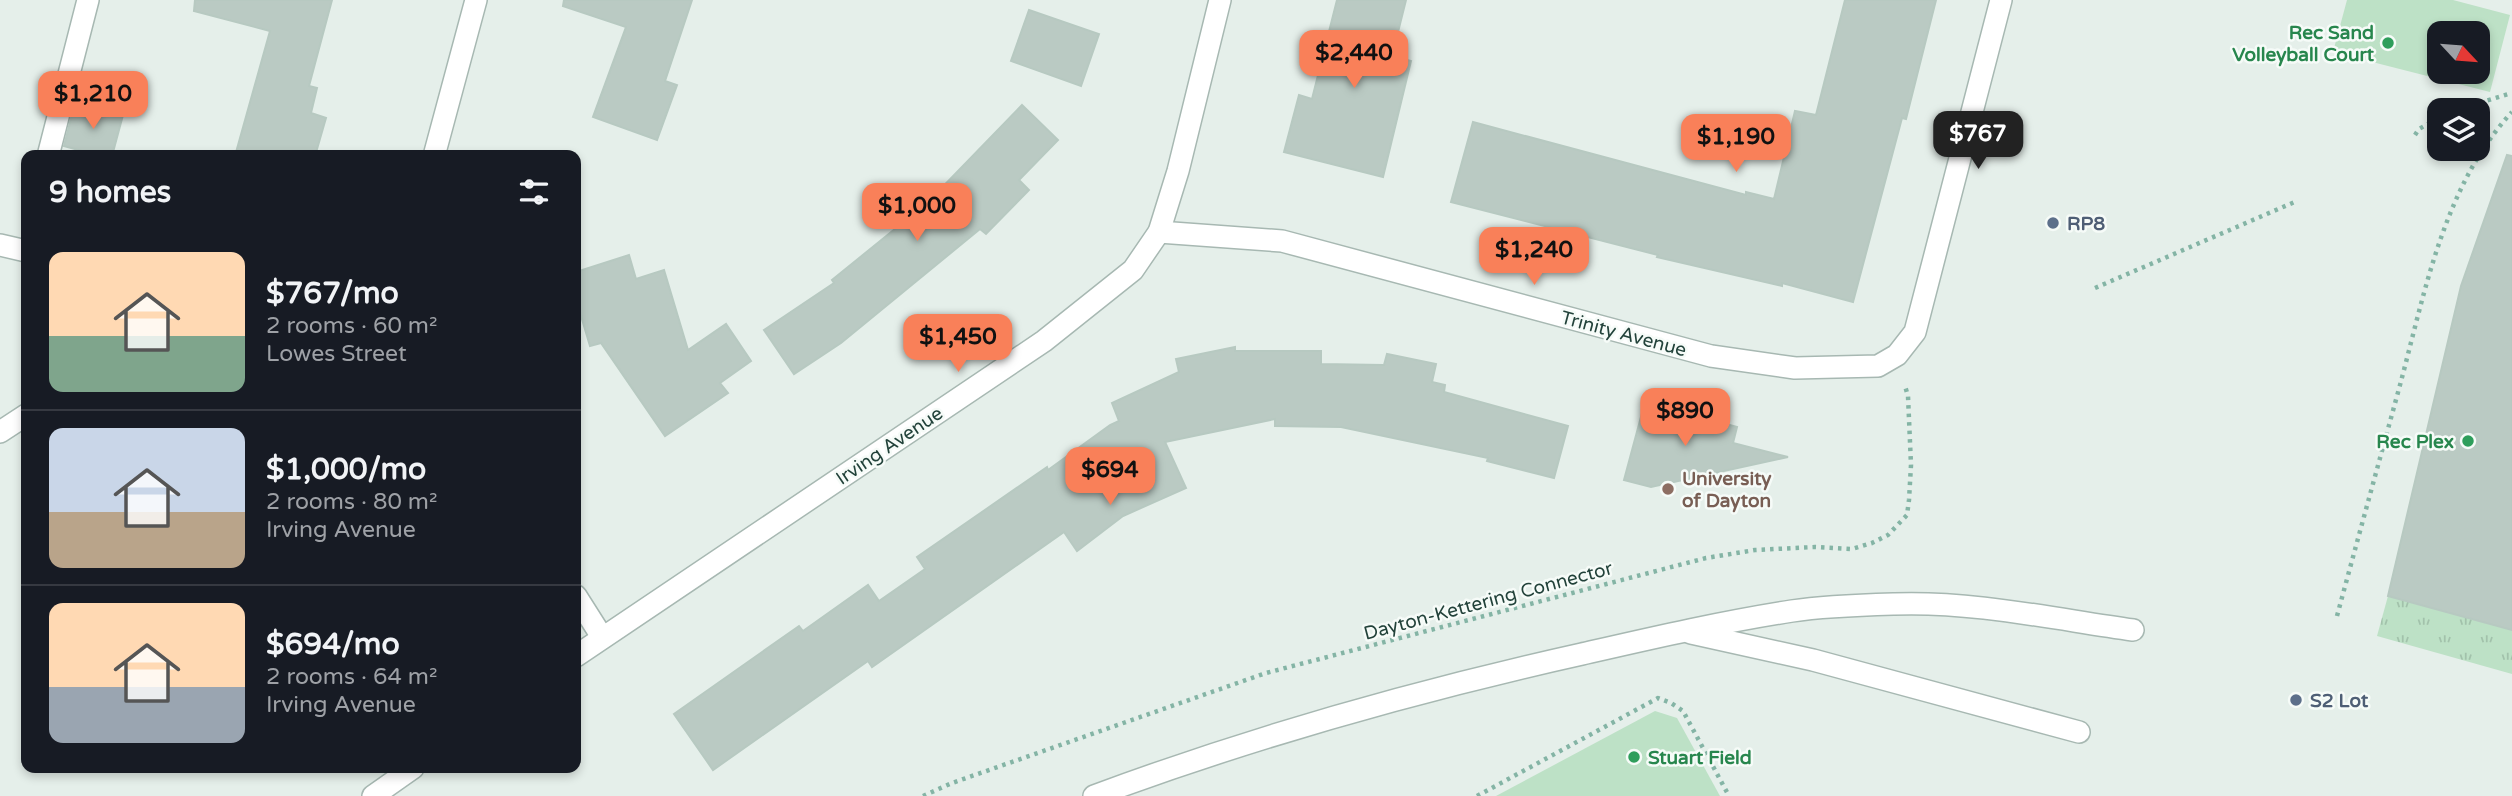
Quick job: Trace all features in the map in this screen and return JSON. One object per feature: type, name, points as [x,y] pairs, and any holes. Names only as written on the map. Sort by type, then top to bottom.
[{"type":"street","points":[[50,150],[88,0]]},
{"type":"street","points":[[436,150],[476,0]]},
{"type":"street","name":"Irving Avenue","points":[[581,652],[1044,341],[1133,270],[1159,232],[1178,171],[1220,0]]},
{"type":"street","points":[[1897,355],[1915,332],[2001,0]]},
{"type":"street","name":"Trinity Avenue","points":[[1159,232],[1282,241],[1712,356],[1795,368],[1878,366],[1897,355]]},
{"type":"street","points":[[0,245],[21,247]]},
{"type":"street","points":[[0,432],[21,418]]},
{"type":"street","points":[[581,604],[603,637]]},
{"type":"street","points":[[1094,796],[1184,763],[1370,706],[1531,665],[1682,631],[1794,611],[1896,604],[1975,608],[2133,630]]},
{"type":"street","points":[[1682,631],[1813,660],[2079,732]]},
{"type":"street","points":[[373,796],[406,773]]},
{"type":"path","points":[[2490,100],[2512,93]]},
{"type":"path","points":[[2337,615],[2429,277],[2448,222],[2482,152],[2512,112]]},
{"type":"path","points":[[2415,135],[2427,124]]},
{"type":"path","points":[[2095,288],[2297,201]]},
{"type":"path","name":"Dayton-Kettering Connector","points":[[923,796],[952,783],[1279,669],[1706,558],[1755,550],[1815,547],[1852,549],[1872,543],[1899,526],[1907,515],[1909,500],[1911,464],[1908,396],[1897,355]]},
{"type":"path","points":[[1477,796],[1658,698],[1683,711],[1728,796]]},
{"type":"green space","name":"Rec Sand Volleyball Court","points":[[2347,0],[2453,0],[2510,15],[2490,92],[2459,84],[2490,84],[2490,21],[2427,21],[2427,76],[2333,52]]},
{"type":"green space","points":[[2388,596],[2512,630],[2512,674],[2377,636]]},
{"type":"green space","name":"Stuart Field","points":[[1655,711],[1677,718],[1720,796],[1496,796]]},
{"type":"building","points":[[195,0],[332,0],[309,86],[317,88],[311,113],[326,118],[317,150],[237,150],[270,31],[194,11]]},
{"type":"building","points":[[564,0],[692,0],[665,81],[677,85],[657,140],[593,117],[626,27],[563,6]]},
{"type":"building","points":[[1337,0],[1406,0],[1392,56],[1411,61],[1383,177],[1284,152],[1299,95],[1312,99]]},
{"type":"building","points":[[1845,0],[1936,0],[1906,119],[1902,118],[1853,302],[1782,283],[1782,286],[1657,257],[1658,255],[1451,202],[1473,122],[1746,195],[1746,192],[1774,199],[1795,111],[1816,115]]},
{"type":"building","points":[[1029,10],[1099,34],[1081,86],[1011,61]]},
{"type":"building","points":[[75,103],[123,115],[114,150],[78,150],[64,146]]},
{"type":"building","points":[[1022,105],[1058,140],[1019,180],[1029,190],[986,234],[980,229],[841,343],[794,374],[764,330],[834,283],[832,280],[927,203]]},
{"type":"building","name":"Rec Plex","points":[[2507,155],[2512,156],[2512,630],[2388,596],[2461,286]]},
{"type":"building","points":[[629,255],[636,279],[664,270],[688,350],[726,324],[751,361],[720,383],[728,393],[665,436],[601,343],[590,346],[581,316],[581,270]]},
{"type":"building","points":[[1235,347],[1235,351],[1321,351],[1321,364],[1384,365],[1387,354],[1436,364],[1432,382],[1445,385],[1444,392],[1568,426],[1554,478],[1487,461],[1488,458],[1341,427],[1275,426],[1275,419],[1165,442],[1186,488],[1123,516],[1077,551],[1064,532],[872,667],[868,661],[713,770],[674,714],[799,626],[803,631],[868,585],[879,601],[925,569],[917,557],[1119,421],[1112,403],[1179,372],[1176,359]]},
{"type":"building","points":[[1645,402],[1737,427],[1733,443],[1788,457],[1651,487],[1624,480]]},
{"type":"place","name":"Rec Sand Volleyball Court","points":[[2388,43]]},
{"type":"place","name":"RP8","points":[[2053,223]]},
{"type":"place","name":"Rec Plex","points":[[2468,441]]},
{"type":"place","name":"University of Dayton","points":[[1668,489]]},
{"type":"place","name":"S2 Lot","points":[[2296,700]]},
{"type":"place","name":"Stuart Field","points":[[1634,757]]}]
